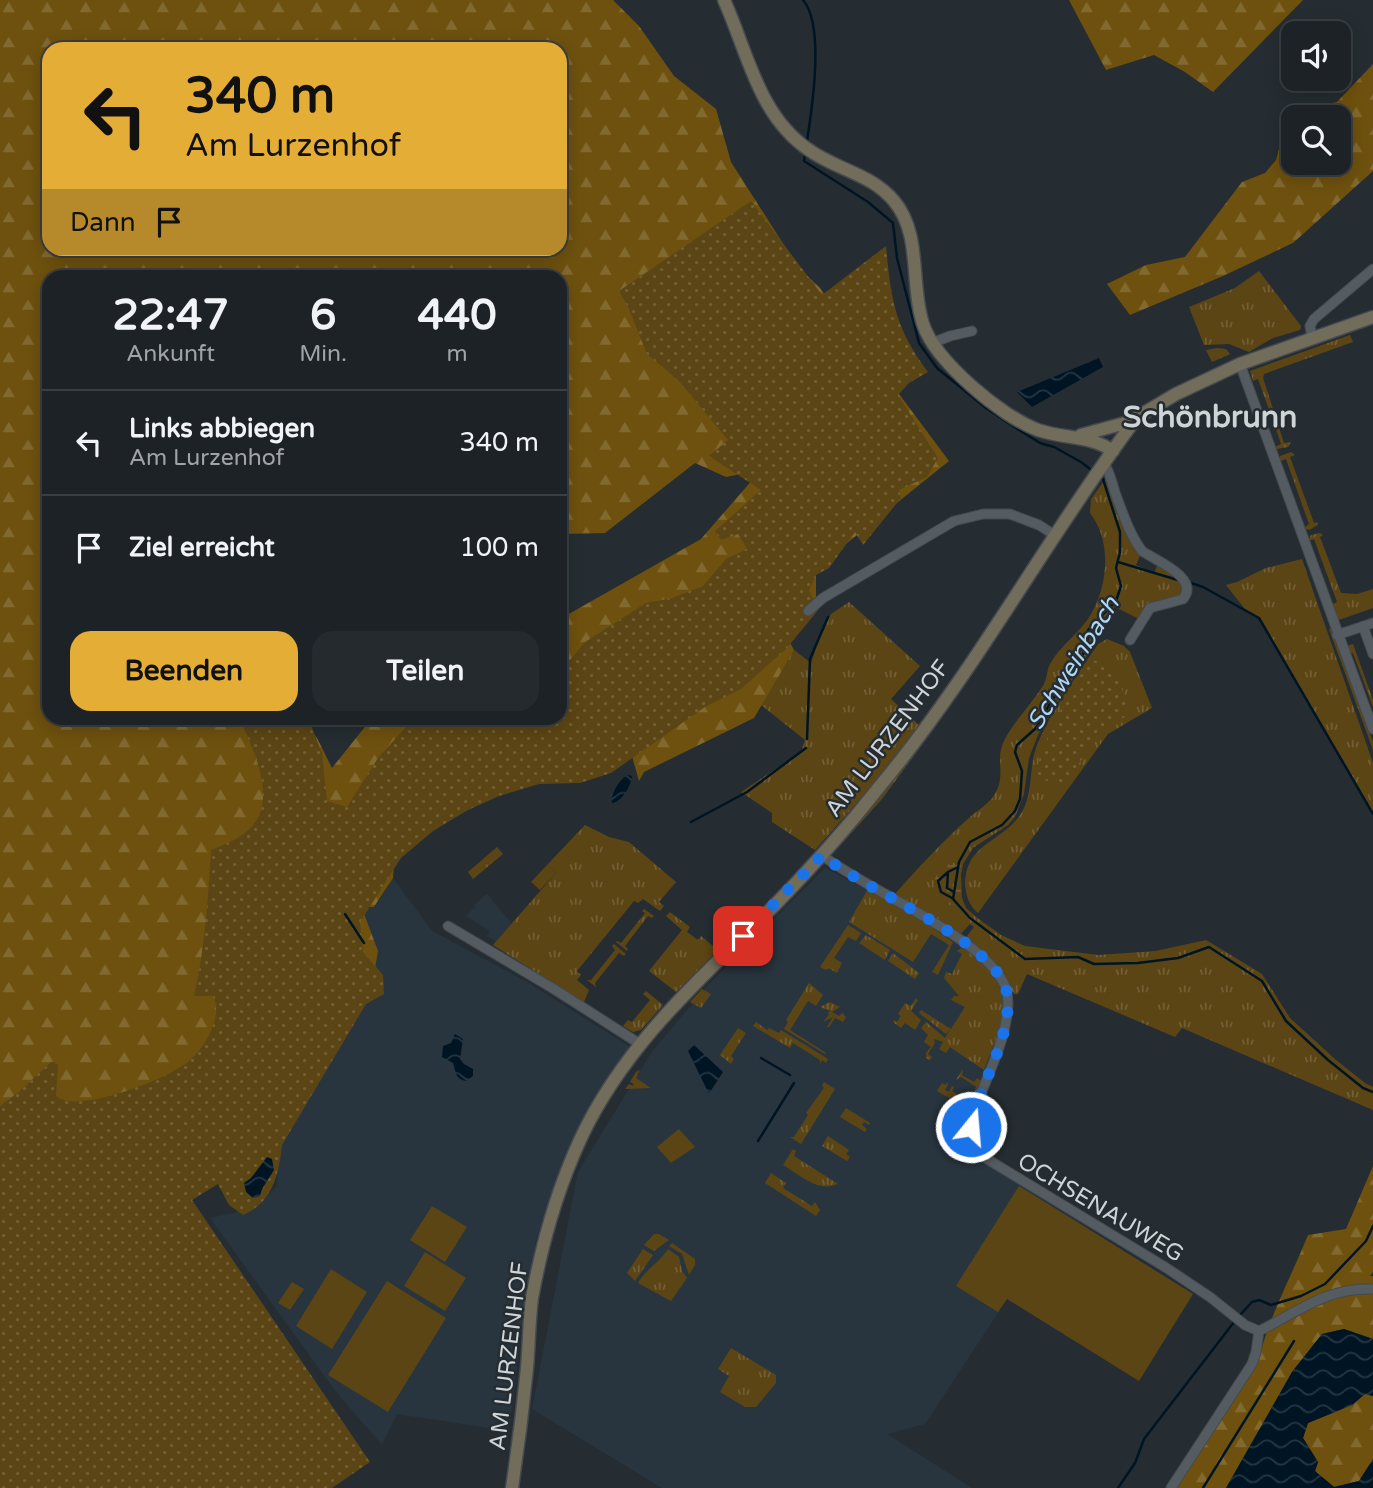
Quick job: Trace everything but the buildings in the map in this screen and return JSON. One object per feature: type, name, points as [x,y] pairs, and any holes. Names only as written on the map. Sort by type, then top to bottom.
[{"type":"street","points":[[724,0],[764,99],[777,120],[817,156],[872,181],[898,205],[910,237],[920,317],[932,343],[972,386],[1006,413],[1040,431],[1093,440],[1113,451]]},
{"type":"street","points":[[1312,337],[1310,326],[1314,319],[1373,268]]},
{"type":"street","points":[[1073,436],[1135,420],[1176,394],[1240,364],[1373,317]]},
{"type":"street","points":[[932,343],[972,331]]},
{"type":"street","points":[[1240,364],[1373,729]]},
{"type":"street","name":"AM LURZENHOF","points":[[512,1488],[532,1300],[555,1200],[590,1120],[609,1086],[640,1044],[689,988],[822,855],[908,752],[1135,420]]},
{"type":"street","points":[[1099,472],[1109,470],[1120,507],[1142,551],[1184,577],[1188,586],[1183,599],[1150,608],[1130,639]]},
{"type":"street","points":[[808,611],[823,598],[954,520],[983,514],[1010,514],[1039,525],[1056,536]]},
{"type":"street","points":[[1338,635],[1373,623]]},
{"type":"street","points":[[1363,626],[1373,654]]},
{"type":"street","name":"OCHSENAUWEG","points":[[822,855],[961,941],[987,961],[1002,980],[1008,1001],[1006,1023],[971,1127],[971,1143],[978,1152],[1165,1267],[1259,1331]]},
{"type":"street","points":[[448,926],[640,1044]]},
{"type":"street","points":[[1171,1488],[1252,1363],[1259,1331],[1336,1293],[1352,1288],[1373,1289]]},
{"type":"shaded area","points":[[825,868],[914,915],[964,949],[993,975],[1001,990],[1001,1022],[981,1081],[977,1078],[974,1082],[962,1074],[960,1077],[976,1087],[970,1102],[964,1138],[975,1157],[1193,1294],[1139,1381],[1007,1299],[925,1424],[887,1434],[972,1488],[662,1488],[532,1409],[578,1172],[651,1053],[708,985]]},
{"type":"shaded area","points":[[393,878],[432,931],[529,983],[630,1047],[596,1094],[577,1131],[536,1240],[509,1431],[397,1414],[382,1445],[333,1388],[210,1218],[256,1208],[277,1186],[279,1151],[366,920],[362,911],[365,907],[375,907]]},
{"type":"shaded area","points":[[487,894],[512,924],[496,941],[487,936],[490,931],[466,916]]},
{"type":"green space","points":[[0,0],[613,0],[639,26],[674,76],[716,109],[731,162],[798,267],[820,288],[949,461],[816,568],[816,600],[785,633],[794,650],[754,718],[644,772],[639,781],[628,742],[500,743],[395,851],[393,878],[374,907],[366,907],[363,911],[378,951],[374,974],[0,1299]]},
{"type":"green space","points":[[1069,0],[1303,0],[1213,92],[1154,55],[1106,70]]},
{"type":"green space","points":[[1373,64],[1373,171],[1293,243],[1130,315],[1107,284],[1146,265],[1185,257],[1242,182],[1265,173],[1276,160],[1281,142],[1281,175],[1351,175],[1351,105],[1324,105],[1337,102],[1347,91],[1351,91],[1351,87]]},
{"type":"green space","points":[[751,201],[822,295],[886,246],[897,313],[908,341],[928,372],[909,383],[898,395],[938,458],[927,477],[899,490],[901,498],[863,545],[855,532],[829,568],[816,575],[809,591],[819,609],[786,649],[741,689],[705,707],[611,773],[580,783],[539,784],[499,796],[466,811],[433,831],[401,858],[360,922],[363,952],[383,975],[384,994],[366,1004],[282,1145],[279,1167],[272,1187],[261,1203],[243,1215],[229,1205],[218,1184],[192,1200],[370,1462],[332,1488],[0,1488],[0,1106],[52,1061],[58,1065],[56,1096],[67,1101],[83,1101],[122,1092],[161,1077],[188,1062],[206,1041],[214,1022],[216,1004],[213,996],[194,996],[203,942],[211,850],[249,830],[260,814],[263,801],[260,772],[242,725],[311,725],[322,753],[327,801],[347,807],[378,758],[408,725],[567,725],[567,658],[570,660],[585,642],[646,603],[672,598],[703,586],[726,559],[747,549],[738,534],[721,540],[715,531],[761,490],[709,456],[728,440],[679,381],[647,354],[619,291]]},
{"type":"green space","points":[[1259,271],[1301,326],[1300,330],[1273,338],[1249,352],[1229,344],[1204,345],[1189,307],[1235,288]]},
{"type":"green space","points":[[1350,335],[1353,342],[1264,374],[1284,443],[1291,442],[1288,447],[1277,449],[1275,447],[1281,444],[1276,429],[1274,430],[1275,426],[1258,379],[1253,381],[1250,371]]},
{"type":"green space","points":[[1226,349],[1230,354],[1212,362],[1206,350]]},
{"type":"green space","points":[[1291,452],[1295,455],[1290,457],[1314,523],[1318,522],[1318,525],[1309,530],[1304,528],[1309,524],[1286,459],[1280,461],[1280,456]]},
{"type":"green space","points":[[1106,478],[1141,553],[1136,565],[1154,573],[1159,562],[1184,577],[1186,596],[1161,603],[1141,620],[1115,607],[1103,619],[1098,638],[1038,735],[1029,758],[1024,794],[1015,817],[1008,825],[973,848],[963,864],[962,898],[966,908],[1001,935],[1025,946],[1098,955],[1156,951],[1206,940],[1262,974],[1290,1018],[1336,1060],[1373,1087],[1373,1110],[1182,1028],[1175,1037],[1027,974],[1018,994],[1014,994],[999,968],[969,944],[967,936],[974,927],[970,924],[959,936],[894,895],[959,827],[993,797],[1000,782],[1000,755],[1004,741],[1044,684],[1054,658],[1084,625],[1095,607],[1103,580],[1105,551],[1097,525],[1090,513],[1091,499]]},
{"type":"green space","points":[[1311,535],[1323,535],[1320,537],[1341,593],[1357,594],[1373,589],[1373,608],[1336,621],[1331,605],[1337,602],[1314,539],[1308,541]]},
{"type":"green space","points":[[1302,559],[1373,763],[1373,814],[1259,618],[1245,609],[1226,585],[1266,568]]},
{"type":"green space","points":[[849,602],[920,666],[891,699],[920,726],[891,764],[815,850],[772,822],[772,813],[741,792],[801,752],[805,740],[761,705],[794,650],[811,663],[831,614]]},
{"type":"green space","points":[[1331,628],[1373,742],[1373,750],[1329,629]]},
{"type":"green space","points":[[1107,639],[1124,646],[1130,652],[1152,708],[1108,734],[978,913],[969,901],[965,885],[972,859],[979,850],[1017,820],[1029,793],[1037,745],[1049,719],[1098,644]]},
{"type":"green space","points":[[1353,644],[1373,700],[1373,707],[1353,653],[1349,654],[1346,646]]},
{"type":"green space","points":[[1090,658],[1117,672],[1129,714],[1101,732],[1062,788],[1035,775],[1051,729]]},
{"type":"green space","points":[[930,728],[933,730],[882,799],[837,849],[839,843],[875,803]]},
{"type":"green space","points":[[585,825],[609,837],[629,842],[676,882],[659,902],[664,906],[660,911],[643,899],[638,903],[634,901],[577,971],[581,975],[577,980],[589,990],[584,1002],[493,945],[556,873],[547,865]]},
{"type":"green space","points":[[497,847],[503,854],[473,879],[468,872]]},
{"type":"green space","points":[[959,862],[961,908],[936,896],[934,889],[938,873]]},
{"type":"green space","points":[[547,865],[556,873],[540,890],[531,882]]},
{"type":"green space","points":[[868,889],[914,915],[953,942],[938,975],[932,972],[949,945],[931,934],[913,962],[849,922]]},
{"type":"green space","points":[[644,909],[654,916],[648,916],[625,946],[627,951],[616,942],[621,943],[645,913],[642,911]]},
{"type":"green space","points":[[670,912],[690,927],[687,932],[698,940],[701,936],[718,950],[676,992],[649,971],[682,930],[666,916]]},
{"type":"green space","points":[[848,925],[861,933],[856,941],[848,937],[834,958],[842,963],[837,973],[820,967]]},
{"type":"green space","points":[[866,935],[890,950],[885,960],[859,943]]},
{"type":"green space","points":[[614,944],[626,954],[624,956],[619,953],[595,983],[596,987],[587,980],[591,980],[615,950],[612,946]]},
{"type":"green space","points":[[961,948],[978,959],[994,976],[1003,1002],[999,1028],[984,1070],[950,1047],[946,1053],[939,1049],[943,1042],[934,1039],[935,1043],[928,1054],[932,1057],[930,1060],[926,1058],[931,1047],[924,1042],[928,1035],[921,1028],[926,1022],[945,1038],[950,1030],[946,1034],[919,1013],[921,1010],[951,1029],[965,1007],[951,1000],[954,996],[959,996],[944,978],[946,972],[952,974],[962,954],[957,951]]},
{"type":"green space","points":[[893,953],[919,973],[915,979],[888,961]]},
{"type":"green space","points":[[809,983],[823,995],[816,1006],[808,1001],[790,1030],[825,1054],[784,1029],[788,1022],[786,1020]]},
{"type":"green space","points":[[702,989],[711,994],[701,1008],[690,1002]]},
{"type":"green space","points":[[646,991],[663,1005],[641,1030],[633,1032],[623,1026],[628,1020],[632,1022],[650,1000],[643,994]]},
{"type":"green space","points":[[916,998],[918,1000],[911,1011],[921,1020],[915,1030],[905,1023],[901,1028],[894,1020],[897,1022],[901,1016],[898,1014],[905,1003],[911,1006]]},
{"type":"green space","points":[[830,1002],[840,1007],[832,1012],[839,1016],[842,1013],[846,1017],[843,1022],[835,1018],[827,1027],[833,1017],[823,1022],[831,1011],[820,1007]]},
{"type":"green space","points":[[756,1022],[767,1030],[769,1028],[779,1033],[781,1030],[828,1059],[826,1063],[822,1060],[820,1064],[820,1060],[793,1043],[790,1048],[753,1026]]},
{"type":"green space","points":[[738,1028],[746,1033],[731,1056],[734,1059],[731,1064],[720,1055]]},
{"type":"green space","points":[[963,1069],[962,1075],[974,1082],[977,1078],[981,1081],[971,1107],[966,1109],[937,1091],[942,1083],[947,1083],[945,1090],[949,1092],[952,1086],[952,1091],[970,1102],[976,1087],[961,1077],[956,1080]]},
{"type":"green space","points":[[640,1070],[636,1078],[651,1088],[625,1089],[629,1084],[633,1086],[630,1082]]},
{"type":"green space","points":[[824,1082],[835,1089],[801,1144],[790,1137],[794,1137],[808,1115],[806,1113],[824,1088]]},
{"type":"green space","points":[[846,1108],[870,1123],[869,1125],[864,1122],[862,1125],[867,1129],[865,1132],[840,1117]]},
{"type":"green space","points":[[679,1129],[695,1147],[671,1163],[657,1147]]},
{"type":"green space","points":[[828,1136],[849,1150],[846,1154],[850,1157],[847,1161],[822,1146]]},
{"type":"green space","points":[[793,1149],[796,1151],[794,1156],[838,1184],[816,1185],[783,1165]]},
{"type":"green space","points":[[1373,1166],[1373,1272],[1370,1276],[1373,1276],[1373,1339],[1344,1329],[1322,1334],[1292,1372],[1226,1488],[1177,1488],[1260,1354],[1308,1235],[1346,1229]]},
{"type":"green space","points":[[771,1173],[786,1183],[783,1188],[812,1206],[815,1202],[820,1210],[816,1216],[765,1183]]},
{"type":"green space","points":[[1019,1186],[1193,1294],[1139,1381],[1007,1299],[998,1312],[956,1286]]},
{"type":"green space","points":[[432,1206],[467,1227],[445,1262],[410,1240]]},
{"type":"green space","points":[[654,1234],[669,1240],[654,1251],[644,1245]]},
{"type":"green space","points":[[672,1243],[695,1259],[695,1265],[689,1275],[682,1254],[669,1246]]},
{"type":"green space","points":[[643,1249],[653,1255],[635,1281],[627,1273]]},
{"type":"green space","points":[[668,1249],[679,1257],[682,1271],[687,1278],[671,1301],[638,1283]]},
{"type":"green space","points":[[425,1252],[466,1278],[445,1311],[404,1286]]},
{"type":"green space","points":[[331,1269],[367,1292],[332,1349],[296,1326]]},
{"type":"green space","points":[[387,1281],[446,1318],[388,1412],[328,1375]]},
{"type":"green space","points":[[292,1282],[304,1289],[290,1310],[278,1303]]},
{"type":"green space","points":[[731,1348],[776,1375],[776,1383],[756,1407],[745,1407],[720,1392],[729,1376],[718,1369]]},
{"type":"green space","points":[[1365,1394],[1373,1396],[1373,1459],[1359,1481],[1334,1487],[1315,1471],[1318,1462],[1303,1438],[1308,1423],[1352,1405]]},
{"type":"water","points":[[1099,358],[1103,367],[1032,407],[1017,392]]},
{"type":"water","points":[[628,775],[632,776],[628,789],[619,800],[612,803],[616,787]]},
{"type":"water","points":[[455,1034],[463,1039],[460,1059],[473,1069],[473,1076],[466,1081],[458,1077],[453,1063],[442,1057],[443,1046],[451,1043]]},
{"type":"water","points":[[694,1045],[723,1072],[710,1092],[688,1051]]},
{"type":"water","points":[[267,1157],[272,1159],[274,1170],[260,1196],[253,1198],[246,1192],[244,1183]]},
{"type":"water","points":[[1344,1329],[1373,1339],[1373,1396],[1365,1394],[1352,1405],[1308,1423],[1303,1438],[1318,1462],[1315,1471],[1334,1487],[1359,1481],[1373,1459],[1373,1488],[1226,1488],[1292,1372],[1322,1334]]},
{"type":"waterway","name":"Schweinbach","points":[[803,0],[810,12],[815,47],[814,89],[807,141]]},
{"type":"waterway","name":"Schweinbach","points":[[805,154],[804,161],[868,202],[893,223],[897,258],[919,343],[937,368],[986,408],[1016,428],[1040,443],[1054,447],[1081,462],[1094,472]]},
{"type":"waterway","name":"Schweinbach","points":[[1099,476],[1103,479],[1120,532],[1120,552],[1116,568],[1121,586],[1116,601],[1088,630],[1088,642],[1082,657],[1070,670],[1069,678],[1036,728],[1017,745],[1015,752],[1022,771],[1020,799],[1015,811],[1002,825],[970,842],[959,862],[953,899],[970,918],[1025,959],[1078,957],[1094,964],[1138,963],[1178,958],[1209,947],[1262,981],[1286,1021],[1328,1060],[1363,1088],[1373,1092]]},
{"type":"waterway","name":"Schweinbach","points":[[1118,562],[1181,581]]},
{"type":"waterway","name":"Schweinbach","points":[[1188,582],[1203,587],[1259,618],[1373,814]]},
{"type":"waterway","points":[[807,739],[810,659],[828,617]]},
{"type":"waterway","points":[[691,822],[747,792],[806,748]]},
{"type":"waterway","points":[[954,892],[947,888],[948,872],[958,867]]},
{"type":"waterway","points":[[948,872],[938,881],[941,892],[952,898]]},
{"type":"waterway","points":[[345,914],[364,943]]},
{"type":"waterway","points":[[761,1058],[790,1075]]},
{"type":"waterway","points":[[758,1141],[794,1083]]},
{"type":"waterway","name":"Schweinbach","points":[[1240,1315],[1252,1302],[1259,1300],[1271,1305],[1301,1296],[1325,1284],[1366,1241],[1373,1226]]},
{"type":"waterway","name":"Schweinbach","points":[[1118,1488],[1135,1463],[1144,1439],[1234,1322]]},
{"type":"waterway","name":"Schweinbach","points":[[1203,1488],[1294,1341]]},
{"type":"district","name":"Schönbrunn","points":[[1210,417]]},
{"type":"route","points":[[743,936],[822,855],[936,924],[987,961],[1006,988],[1006,1023],[971,1127]]}]
